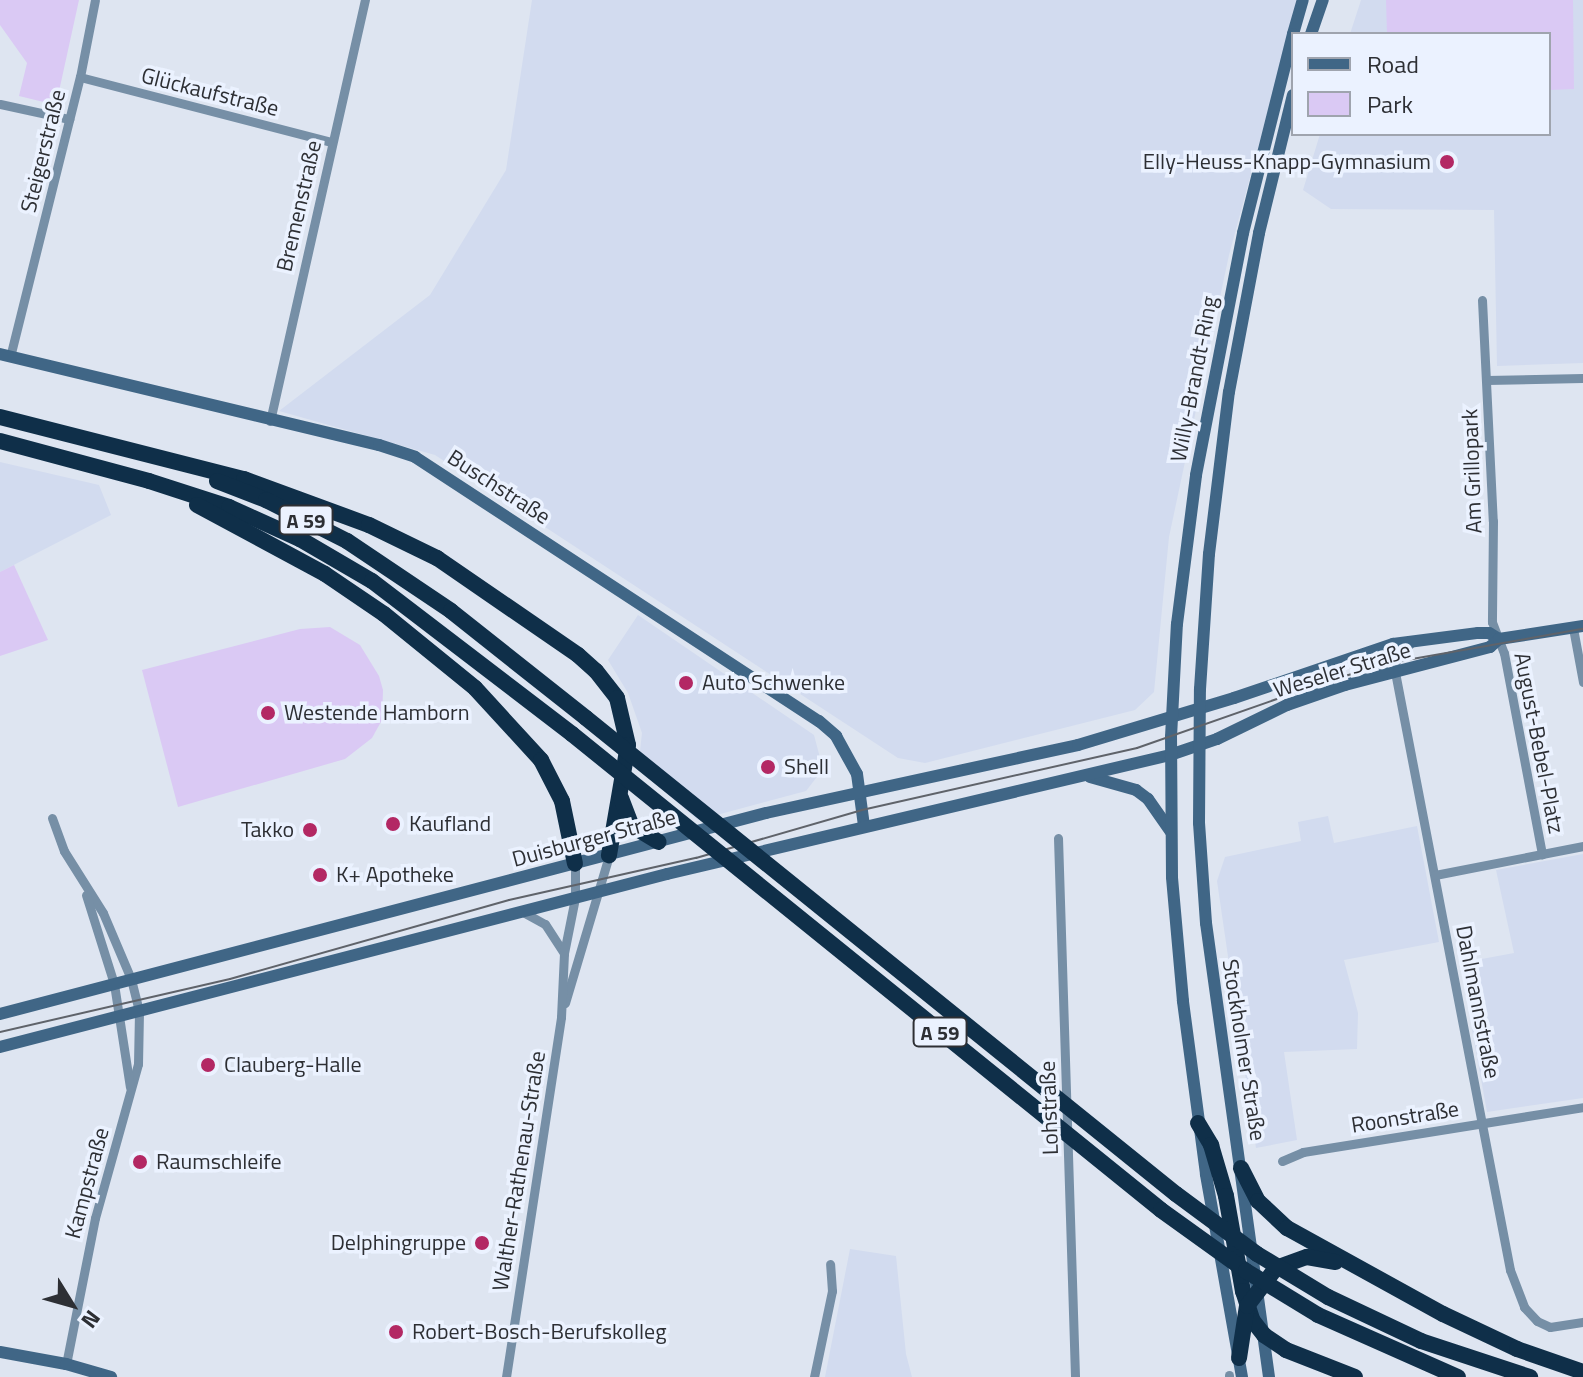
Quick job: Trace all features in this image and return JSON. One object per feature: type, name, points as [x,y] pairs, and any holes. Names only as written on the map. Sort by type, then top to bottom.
[{"type":"highway","name":"A 59","points":[[0,417],[148,456],[266,500],[347,541],[451,611],[1176,1194],[1257,1254],[1328,1297],[1421,1341],[1530,1377]]},
{"type":"highway","name":"A 59","points":[[0,441],[149,481],[229,507],[300,539],[372,581],[572,734],[1161,1210],[1246,1271],[1318,1315],[1458,1377]]},
{"type":"highway","points":[[148,456],[244,479],[400,539],[437,558],[578,655],[609,686],[623,715],[628,745],[609,855]]},
{"type":"highway","points":[[149,481],[325,574],[384,614],[475,688],[522,734],[554,782],[567,820],[575,864]]},
{"type":"highway","points":[[621,798],[632,826],[659,842]]},
{"type":"highway","points":[[1198,1123],[1211,1145],[1226,1196],[1247,1306],[1239,1358]]},
{"type":"highway","points":[[1241,1168],[1258,1201],[1273,1218],[1483,1334],[1583,1372]]},
{"type":"highway","points":[[1247,1306],[1276,1268],[1307,1257],[1361,1269]]},
{"type":"highway","points":[[1247,1306],[1264,1335],[1286,1350],[1355,1377]]},
{"type":"highway","points":[[1309,1377],[1336,1370]]},
{"type":"main road","name":"Willy-Brandt-Ring","points":[[1294,32],[1303,0]]},
{"type":"main road","points":[[1312,32],[1323,0]]},
{"type":"main road","name":"Willy-Brandt-Ring","points":[[1170,755],[1177,624],[1196,475],[1243,233],[1291,42]]},
{"type":"main road","name":"Willy-Brandt-Ring","points":[[1200,728],[1202,626],[1229,392],[1259,233],[1291,103]]},
{"type":"main road","name":"Buschstraße","points":[[5,356],[379,445],[415,457],[819,721],[846,751],[857,774],[864,826]]},
{"type":"main road","name":"Weseler Straße","points":[[1199,746],[1287,705],[1378,676],[1490,647],[1499,639],[1578,627]]},
{"type":"main road","name":"Weseler Straße","points":[[1200,709],[1383,647],[1478,633],[1489,633],[1499,639]]},
{"type":"main road","name":"Duisburger Straße","points":[[0,1014],[859,792],[1078,745],[1200,709]]},
{"type":"main road","name":"Stockholmer Straße","points":[[1200,728],[1206,923],[1269,1377]]},
{"type":"main road","points":[[0,1047],[522,911],[864,826],[1087,777],[1199,746]]},
{"type":"main road","points":[[1170,755],[1175,923],[1198,1123],[1239,1358],[1233,1376]]},
{"type":"main road","points":[[1087,777],[1136,790],[1148,799],[1171,833]]},
{"type":"main road","points":[[0,1352],[64,1370],[111,1377]]},
{"type":"street","name":"Steigerstraße","points":[[5,356],[80,77],[95,0]]},
{"type":"street","name":"Bremenstraße","points":[[270,421],[365,0]]},
{"type":"street","name":"Glückaufstraße","points":[[80,77],[331,142]]},
{"type":"street","points":[[0,104],[69,119]]},
{"type":"street","name":"Am Grillopark","points":[[1482,300],[1493,521],[1491,614],[1499,639]]},
{"type":"street","points":[[1487,380],[1583,378]]},
{"type":"street","points":[[1578,627],[1583,682]]},
{"type":"street","name":"August-Bebel-Platz","points":[[1499,639],[1542,854]]},
{"type":"street","points":[[1395,672],[1396,657],[1412,642]]},
{"type":"street","points":[[1378,676],[1389,658],[1383,647]]},
{"type":"street","name":"Dahlmannstraße","points":[[1395,672],[1510,1270],[1524,1307],[1537,1321],[1550,1327],[1583,1322]]},
{"type":"street","name":"Kampstraße","points":[[52,818],[64,851],[103,913],[131,979],[139,1012],[138,1064],[95,1218],[64,1370]]},
{"type":"street","name":"Lohstraße","points":[[1058,838],[1075,1377]]},
{"type":"street","points":[[1435,875],[1583,846]]},
{"type":"street","name":"Walther-Rathenau-Straße","points":[[561,1017],[609,855]]},
{"type":"street","name":"Walther-Rathenau-Straße","points":[[506,1377],[561,1017],[564,953],[575,898],[575,864]]},
{"type":"street","name":"Kampstraße","points":[[82,884],[114,984],[131,1094]]},
{"type":"street","points":[[522,911],[545,924],[564,953]]},
{"type":"street","name":"Roonstraße","points":[[1282,1161],[1303,1152],[1583,1107]]},
{"type":"street","points":[[814,1377],[832,1291],[830,1264]]},
{"type":"shaded area","points":[[532,0],[1298,0],[1229,255],[1169,537],[1154,692],[1135,710],[925,763],[898,758],[435,455],[279,411],[430,295],[506,170]]},
{"type":"shaded area","name":"Elly-Heuss-Knapp-Gymnasium","points":[[1361,0],[1583,0],[1583,363],[1497,366],[1494,210],[1331,209],[1303,190],[1319,136],[1551,136],[1551,32],[1351,32]]},
{"type":"shaded area","points":[[0,462],[99,485],[111,515],[0,572]]},
{"type":"shaded area","points":[[638,615],[814,735],[823,769],[806,791],[698,820],[638,769],[642,733],[628,693],[608,660]]},
{"type":"shaded area","points":[[1328,816],[1334,843],[1417,826],[1439,942],[1344,960],[1358,1013],[1357,1049],[1284,1052],[1297,1140],[1256,1148],[1217,881],[1225,857],[1301,841],[1298,822]]},
{"type":"shaded area","points":[[1583,854],[1583,1098],[1487,1112],[1460,963],[1514,953],[1496,870]]},
{"type":"shaded area","points":[[850,1249],[896,1256],[906,1354],[912,1377],[825,1377]]},
{"type":"green space","points":[[0,0],[79,0],[56,105],[19,96],[27,63],[0,25]]},
{"type":"green space","points":[[1386,0],[1573,0],[1574,89],[1551,90],[1551,32],[1387,32]]},
{"type":"green space","points":[[14,565],[48,640],[0,656],[0,572]]},
{"type":"green space","name":"Westende Hamborn","points":[[330,627],[360,645],[379,676],[383,690],[382,720],[372,738],[345,759],[178,807],[142,670],[300,629]]},
{"type":"tram line","points":[[0,1032],[230,979],[509,900],[696,858],[862,810],[1137,748],[1334,679],[1395,662],[1583,629]]},
{"type":"place","name":"Elly-Heuss-Knapp-Gymnasium","points":[[1447,162]]},
{"type":"place","name":"Auto Schwenke","points":[[686,683]]},
{"type":"place","name":"Westende Hamborn","points":[[268,713]]},
{"type":"place","name":"Shell","points":[[768,767]]},
{"type":"place","name":"Kaufland","points":[[393,824]]},
{"type":"place","name":"Takko","points":[[310,830]]},
{"type":"place","name":"K+ Apotheke","points":[[320,875]]},
{"type":"place","name":"Clauberg-Halle","points":[[208,1065]]},
{"type":"place","name":"Raumschleife","points":[[140,1162]]},
{"type":"place","name":"Delphingruppe","points":[[482,1243]]},
{"type":"place","name":"Robert-Bosch-Berufskolleg","points":[[396,1332]]}]
